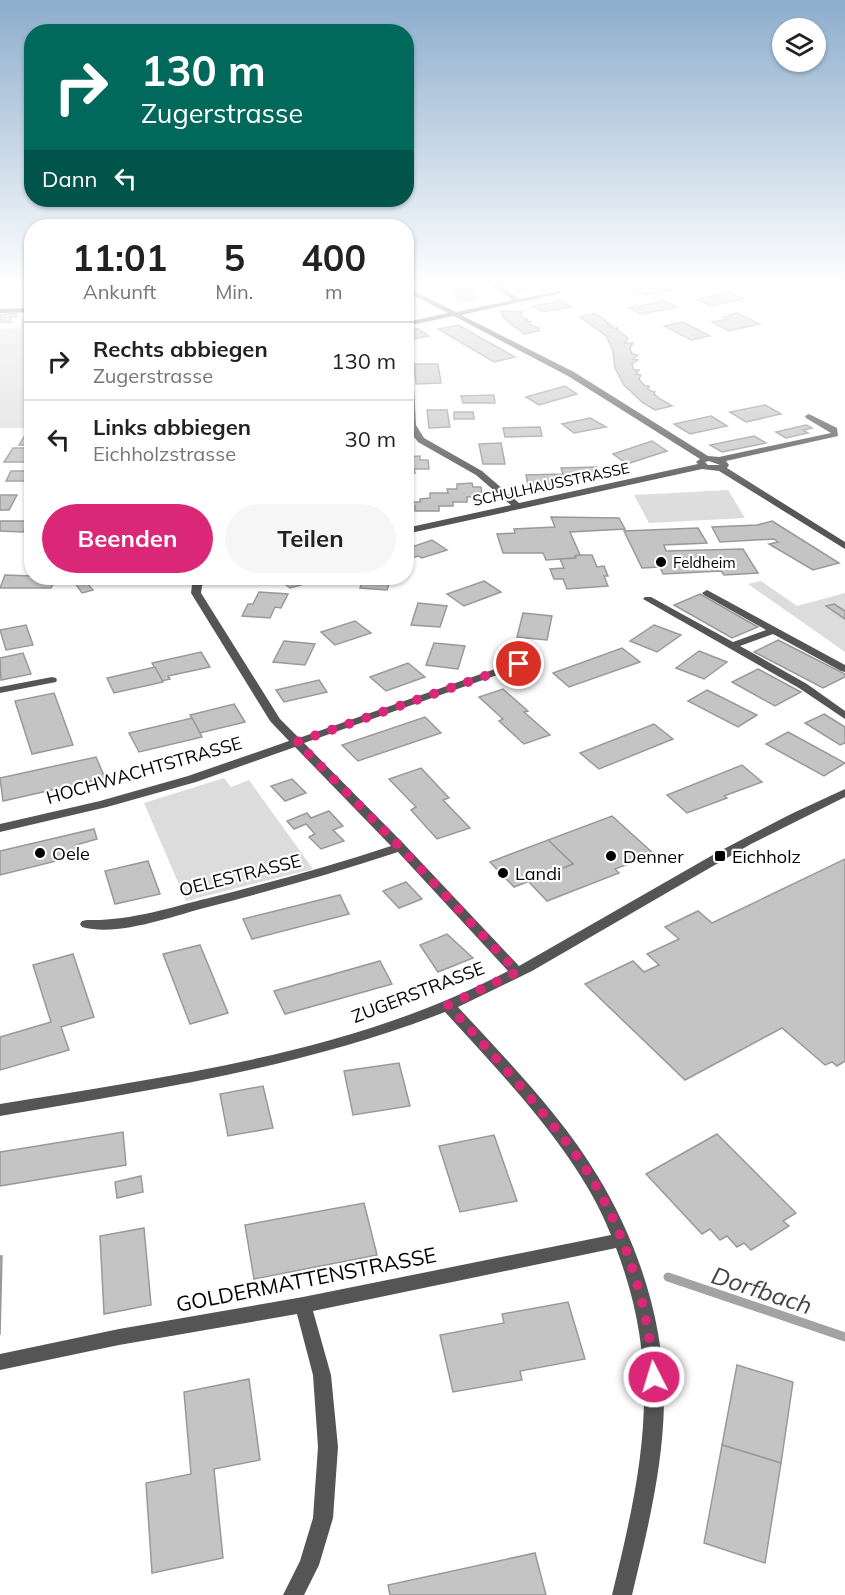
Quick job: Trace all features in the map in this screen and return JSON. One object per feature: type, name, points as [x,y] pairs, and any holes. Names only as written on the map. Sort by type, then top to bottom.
[{"type":"street","points":[[542,358],[571,374],[711,469],[720,464],[835,434],[834,430],[810,416]]},
{"type":"street","points":[[414,424],[415,433],[421,440],[479,473],[517,506]]},
{"type":"street","name":"SCHULHAUSSTRASSE","points":[[414,529],[704,463]]},
{"type":"street","points":[[720,464],[845,546]]},
{"type":"street","points":[[200,585],[196,593],[276,721],[400,847],[517,972]]},
{"type":"street","points":[[707,593],[845,669]]},
{"type":"street","points":[[648,599],[803,686],[845,716]]},
{"type":"street","points":[[732,646],[774,630]]},
{"type":"street","name":"HOCHWACHTSTRASSE","points":[[0,828],[104,804],[192,779],[519,664]]},
{"type":"street","points":[[0,690],[52,680]]},
{"type":"street","name":"ZUGERSTRASSE","points":[[0,1110],[248,1066],[378,1031],[448,1005],[517,972],[795,815],[845,793]]},
{"type":"street","name":"OELESTRASSE","points":[[87,924],[107,926],[186,908],[339,869],[400,847]]},
{"type":"street","points":[[448,1005],[576,1156],[599,1194],[621,1240],[634,1277],[648,1327],[654,1377],[654,1411],[648,1467],[634,1546],[622,1595]]},
{"type":"street","name":"GOLDERMATTENSTRASSE","points":[[0,1362],[119,1337],[303,1305],[621,1240]]},
{"type":"street","points":[[293,1595],[309,1565],[323,1518],[328,1447],[322,1375],[303,1305]]},
{"type":"shaded area","points":[[0,358],[24,358],[24,428],[0,428]]},
{"type":"shaded area","points":[[728,490],[745,518],[649,523],[634,495]]},
{"type":"shaded area","points":[[761,581],[797,606],[845,593],[845,652],[748,584]]},
{"type":"shaded area","points":[[224,778],[231,787],[249,780],[313,869],[186,901],[144,803]]},
{"type":"building","points":[[488,358],[509,358],[494,362]]},
{"type":"building","points":[[614,358],[638,360],[632,364],[634,370],[639,370],[636,374],[641,375],[639,379],[645,386],[649,386],[648,389],[655,392],[654,394],[660,399],[672,406],[655,410],[643,403],[624,385],[615,368]]},
{"type":"building","points":[[414,364],[438,364],[441,383],[416,384]]},
{"type":"building","points":[[565,386],[577,394],[539,405],[526,397]]},
{"type":"building","points":[[494,395],[495,403],[463,403],[461,396]]},
{"type":"building","points":[[765,405],[781,414],[746,422],[730,412]]},
{"type":"building","points":[[427,410],[447,410],[450,427],[429,428]]},
{"type":"building","points":[[454,412],[473,412],[474,419],[454,419]]},
{"type":"building","points":[[711,416],[727,426],[690,434],[674,424]]},
{"type":"building","points":[[590,418],[606,427],[574,433],[562,424]]},
{"type":"building","points":[[806,425],[812,428],[803,430],[808,433],[786,438],[776,432]]},
{"type":"building","points":[[540,427],[542,436],[505,437],[503,428]]},
{"type":"building","points":[[754,436],[766,443],[722,452],[710,445]]},
{"type":"building","points":[[652,441],[667,451],[627,464],[613,454]]},
{"type":"building","points":[[501,443],[505,464],[483,464],[479,444]]},
{"type":"building","points":[[13,448],[24,448],[24,462],[4,462]]},
{"type":"building","points":[[414,456],[420,456],[420,460],[428,460],[429,469],[414,469]]},
{"type":"building","points":[[597,467],[601,476],[565,477],[567,484],[528,485],[526,475],[563,474],[561,468]]},
{"type":"building","points":[[11,471],[24,471],[24,481],[6,481]]},
{"type":"building","points":[[472,483],[473,487],[481,487],[482,496],[467,497],[467,502],[453,502],[453,506],[439,506],[439,511],[415,511],[414,502],[430,498],[430,493],[448,493],[447,489],[457,489],[457,484]]},
{"type":"building","points":[[0,495],[17,495],[9,510],[0,510]]},
{"type":"building","name":"Feldheim","points":[[551,517],[619,518],[625,529],[570,532],[580,555],[575,556],[576,558],[546,560],[543,553],[503,553],[497,534],[515,533],[514,529],[555,527]]},
{"type":"building","points":[[0,521],[24,521],[23,532],[0,531]]},
{"type":"building","name":"Feldheim","points":[[772,521],[839,563],[813,570],[769,544],[778,542],[774,539],[720,542],[712,527],[757,525]]},
{"type":"building","name":"Feldheim","points":[[698,528],[707,543],[664,545],[666,551],[743,549],[758,573],[724,575],[721,571],[663,574],[660,567],[642,568],[624,531]]},
{"type":"building","points":[[432,540],[447,550],[422,558],[414,557],[414,546]]},
{"type":"building","points":[[592,555],[597,567],[604,566],[608,576],[604,576],[608,586],[567,589],[563,579],[554,579],[550,569],[564,568],[560,559],[576,558],[575,556]]},
{"type":"building","points":[[5,575],[24,576],[24,585],[52,585],[51,588],[0,588]]},
{"type":"building","points":[[484,581],[501,592],[464,606],[447,594]]},
{"type":"building","points":[[76,585],[89,585],[93,590],[82,593]]},
{"type":"building","points":[[361,585],[389,585],[387,590],[360,588]]},
{"type":"building","points":[[259,592],[288,594],[281,608],[275,607],[270,618],[242,616],[248,604],[253,604]]},
{"type":"building","points":[[700,594],[758,627],[732,638],[674,605]]},
{"type":"building","points":[[418,603],[447,606],[440,627],[411,625]]},
{"type":"building","points":[[834,604],[845,611],[845,619],[826,606]]},
{"type":"building","points":[[523,613],[552,616],[547,640],[517,637]]},
{"type":"building","points":[[355,621],[371,633],[335,645],[321,632]]},
{"type":"building","points":[[26,625],[33,645],[6,650],[0,630]]},
{"type":"building","points":[[654,625],[681,635],[657,652],[630,641]]},
{"type":"building","points":[[778,640],[845,674],[845,677],[823,688],[754,652]]},
{"type":"building","points":[[284,641],[315,644],[305,665],[273,662]]},
{"type":"building","points":[[434,643],[465,646],[458,669],[426,665]]},
{"type":"building","points":[[622,648],[640,662],[569,687],[553,673]]},
{"type":"building","points":[[699,651],[727,662],[704,679],[676,668]]},
{"type":"building","points":[[201,652],[210,667],[168,676],[170,679],[162,681],[152,663]]},
{"type":"building","points":[[23,653],[31,674],[1,680],[0,658]]},
{"type":"building","points":[[408,663],[425,677],[386,691],[370,677]]},
{"type":"building","points":[[155,667],[163,682],[114,693],[107,678]]},
{"type":"building","points":[[758,669],[801,692],[775,706],[732,682]]},
{"type":"building","points":[[319,680],[327,692],[284,702],[276,690]]},
{"type":"building","points":[[503,689],[550,735],[524,744],[499,721],[503,719],[479,697]]},
{"type":"building","points":[[707,690],[757,715],[738,727],[688,701]]},
{"type":"building","points":[[54,693],[73,745],[32,754],[15,701]]},
{"type":"building","points":[[234,704],[245,722],[200,733],[190,715]]},
{"type":"building","points":[[824,714],[845,727],[845,743],[840,745],[805,723]]},
{"type":"building","points":[[425,717],[441,733],[358,761],[342,745]]},
{"type":"building","points":[[192,718],[202,737],[139,752],[129,733]]},
{"type":"building","points":[[654,724],[673,739],[599,769],[580,753]]},
{"type":"building","points":[[788,732],[845,763],[824,776],[766,744]]},
{"type":"building","points":[[96,757],[105,778],[3,801],[0,778]]},
{"type":"building","points":[[742,765],[762,782],[687,813],[667,795]]},
{"type":"building","points":[[421,768],[449,798],[443,800],[470,828],[437,839],[411,810],[416,807],[389,779]]},
{"type":"building","points":[[292,779],[306,793],[285,801],[271,786]]},
{"type":"building","points":[[329,811],[343,826],[333,830],[344,841],[321,849],[309,837],[315,834],[306,824],[294,829],[287,821],[307,813],[311,818]]},
{"type":"building","points":[[612,816],[654,854],[615,869],[619,873],[547,901],[529,882],[573,864],[548,840]]},
{"type":"building","name":"Oele","points":[[94,829],[97,839],[76,845],[80,855],[0,875],[0,851]]},
{"type":"building","points":[[548,840],[573,864],[514,887],[490,862]]},
{"type":"building","points":[[845,859],[845,1061],[837,1066],[832,1062],[825,1065],[782,1028],[685,1080],[585,984],[633,961],[644,972],[659,965],[647,954],[679,939],[665,927],[698,911],[712,923]]},
{"type":"building","points":[[148,861],[160,894],[115,904],[105,871]]},
{"type":"building","points":[[406,882],[422,899],[399,908],[383,891]]},
{"type":"building","points":[[340,895],[349,914],[252,939],[243,919]]},
{"type":"building","points":[[447,934],[473,958],[438,972],[420,945]]},
{"type":"building","points":[[200,945],[228,1013],[190,1024],[163,954]]},
{"type":"building","points":[[73,954],[94,1017],[61,1027],[69,1050],[0,1070],[0,1037],[51,1022],[33,965]]},
{"type":"building","points":[[380,961],[392,984],[285,1014],[274,991]]},
{"type":"building","points":[[399,1063],[410,1106],[353,1115],[344,1071]]},
{"type":"building","points":[[263,1086],[273,1128],[228,1136],[220,1094]]},
{"type":"building","points":[[123,1132],[126,1165],[0,1186],[0,1152]]},
{"type":"building","points":[[717,1134],[796,1213],[783,1221],[789,1226],[751,1250],[744,1243],[737,1247],[727,1236],[720,1240],[710,1229],[702,1234],[646,1174]]},
{"type":"building","points":[[494,1135],[517,1201],[460,1212],[439,1146]]},
{"type":"building","points":[[141,1176],[143,1192],[117,1198],[115,1182]]},
{"type":"building","points":[[364,1203],[377,1255],[254,1279],[245,1225]]},
{"type":"building","points":[[144,1228],[151,1305],[104,1314],[100,1236]]},
{"type":"building","points":[[0,1256],[2,1256],[0,1335]]},
{"type":"building","points":[[568,1302],[585,1359],[520,1371],[522,1380],[453,1392],[440,1335],[504,1323],[502,1314]]},
{"type":"building","points":[[737,1365],[793,1382],[781,1463],[722,1445]]},
{"type":"building","points":[[249,1379],[260,1460],[214,1469],[223,1558],[152,1573],[146,1483],[191,1474],[184,1392]]},
{"type":"building","points":[[722,1445],[781,1463],[765,1563],[704,1543]]},
{"type":"building","points":[[535,1553],[546,1595],[390,1595],[388,1585]]},
{"type":"waterway","name":"Dorfbach","points":[[668,1277],[845,1337]]},
{"type":"place","name":"Feldheim","points":[[661,562]]},
{"type":"place","name":"Oele","points":[[40,853]]},
{"type":"place","name":"Denner","points":[[611,856]]},
{"type":"place","name":"Eichholz","points":[[720,856]]},
{"type":"place","name":"Landi","points":[[503,873]]},
{"type":"route","points":[[519,664],[297,742],[400,847],[517,972],[490,987],[448,1005],[576,1156],[599,1194],[621,1240],[634,1277],[648,1327],[654,1377]]}]
